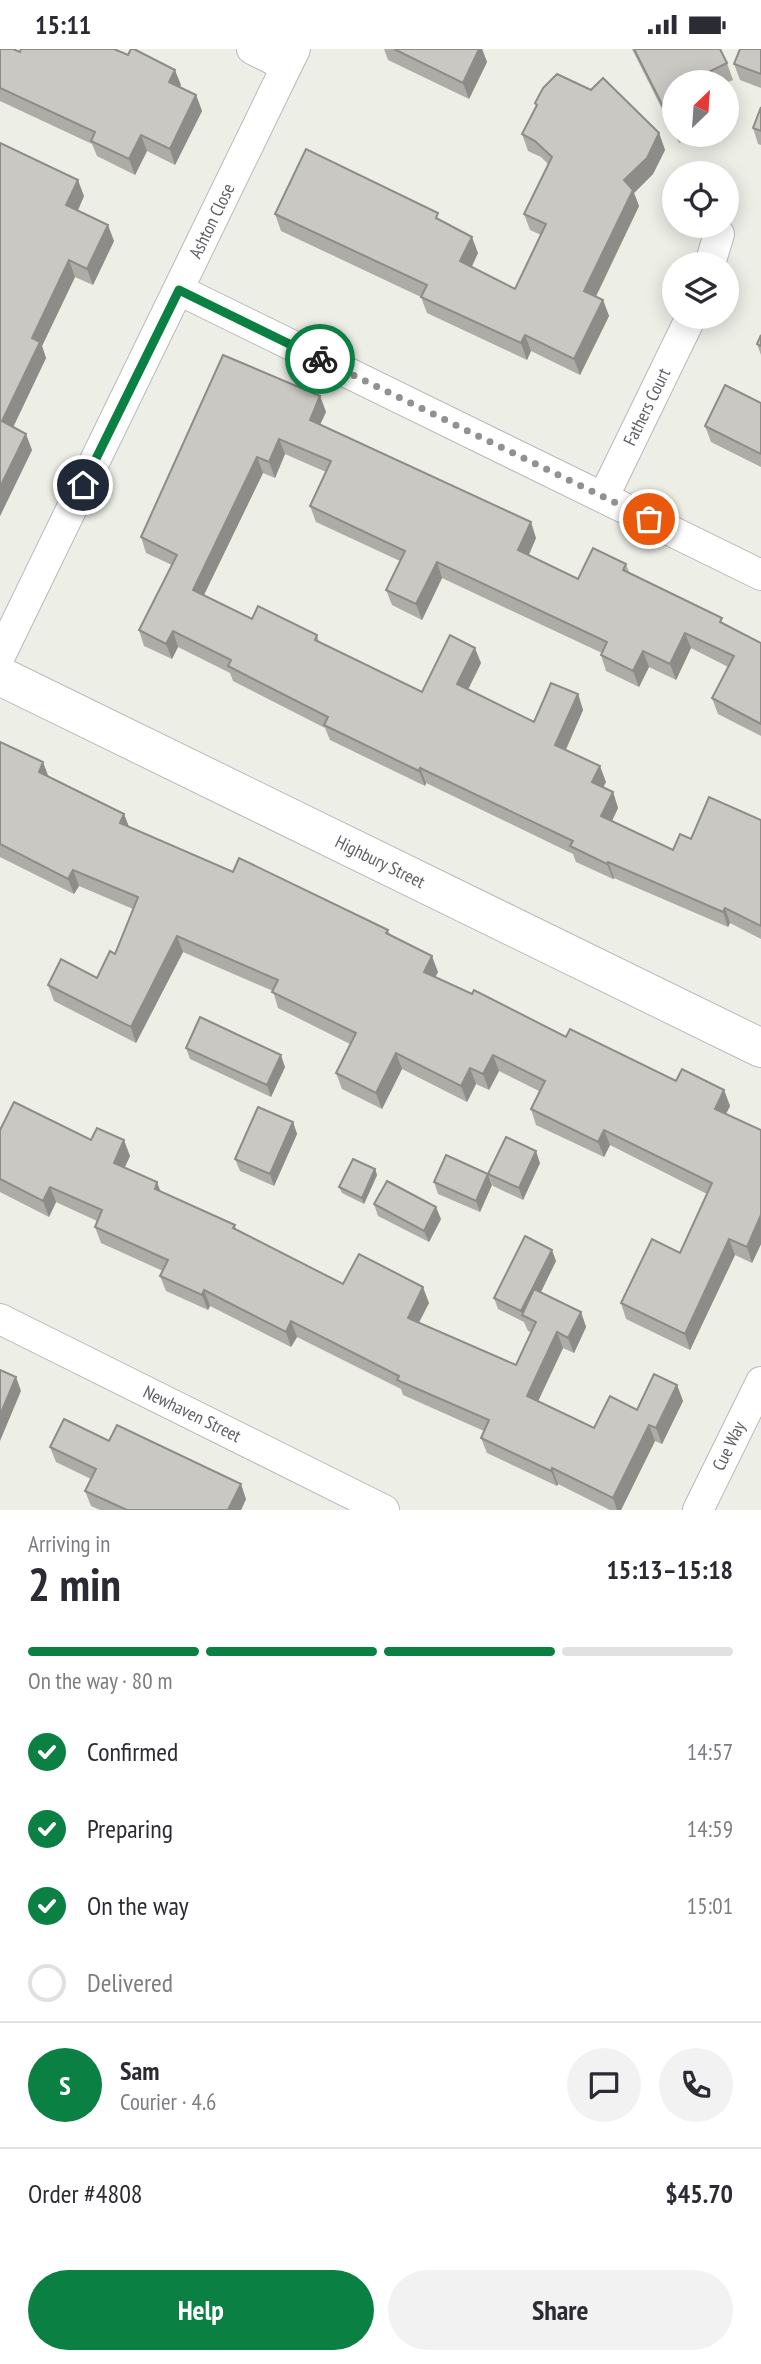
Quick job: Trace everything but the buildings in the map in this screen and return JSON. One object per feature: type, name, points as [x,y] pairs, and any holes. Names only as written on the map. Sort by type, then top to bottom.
[{"type":"street","points":[[251,49],[290,57]]},
{"type":"street","name":"Ashton Close","points":[[0,656],[290,57]]},
{"type":"street","points":[[179,290],[761,575]]},
{"type":"street","name":"Fathers Court","points":[[604,496],[685,329]]},
{"type":"street","name":"Highbury Street","points":[[0,676],[761,1048]]},
{"type":"street","name":"Newhaven Street","points":[[0,1319],[382,1510]]},
{"type":"street","name":"Cue Way","points":[[698,1510],[761,1382]]},
{"type":"way so far","points":[[320,359],[649,519]]},
{"type":"route","points":[[83,485],[179,290],[320,359]]}]
